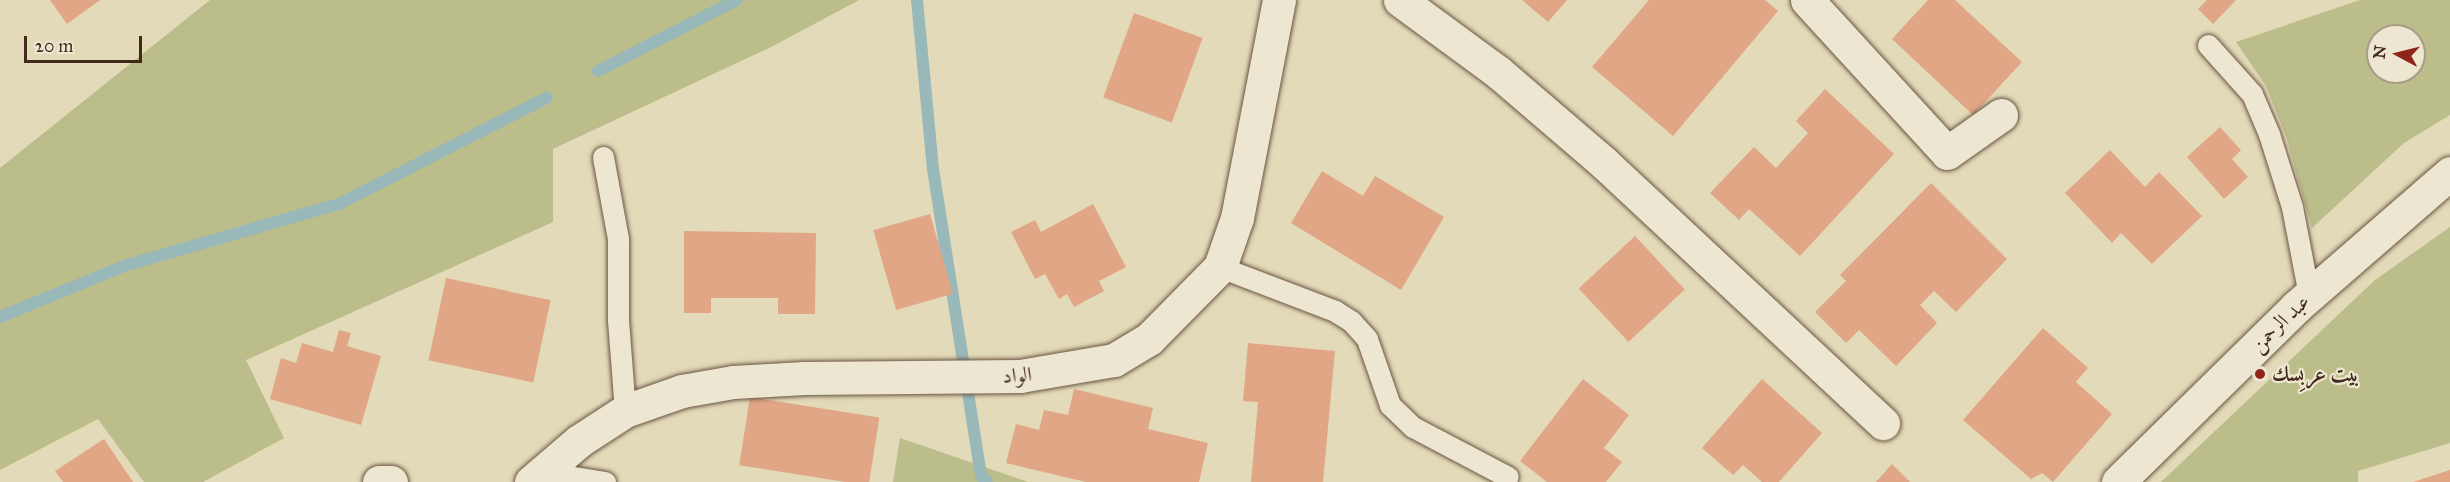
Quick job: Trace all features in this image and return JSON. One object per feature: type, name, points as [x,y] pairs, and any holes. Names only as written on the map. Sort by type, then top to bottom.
[{"type":"street","name":"الواد","points":[[537,477],[625,411],[682,391],[733,382],[1020,375],[1114,360],[1149,339],[1220,267],[1237,218],[1279,0]]},
{"type":"street","points":[[1400,0],[1498,72],[1603,162],[1883,423]]},
{"type":"street","points":[[1807,0],[1947,153],[2001,115]]},
{"type":"street","name":"عبد الرحمن","points":[[2118,482],[2310,295],[2450,172]]},
{"type":"street","points":[[379,482],[391,482]]},
{"type":"lane","points":[[2208,45],[2252,94],[2269,134],[2292,207],[2310,295]]},
{"type":"lane","points":[[603,157],[618,239],[618,320],[625,411]]},
{"type":"lane","points":[[1220,267],[1335,310],[1351,321],[1367,339],[1390,405],[1413,427],[1508,477]]},
{"type":"lane","points":[[537,477],[605,482]]},
{"type":"green space","points":[[210,0],[859,0],[773,46],[553,149],[553,222],[246,360],[284,438],[203,482],[144,482],[98,419],[0,470],[0,168]]},
{"type":"green space","points":[[2360,0],[2450,0],[2450,115],[2404,143],[2312,228],[2286,136],[2266,86],[2236,42]]},
{"type":"green space","points":[[2450,227],[2450,443],[2358,471],[2358,482],[2161,482],[2375,280]]},
{"type":"green space","points":[[900,438],[1028,482],[893,482]]},
{"type":"building","points":[[50,0],[100,0],[67,24]]},
{"type":"building","points":[[1522,0],[1567,0],[1548,22]]},
{"type":"building","points":[[1649,0],[1765,0],[1778,11],[1673,136],[1592,67]]},
{"type":"building","points":[[1928,0],[1955,0],[2022,62],[1973,115],[1892,39]]},
{"type":"building","points":[[2207,0],[2236,0],[2213,24],[2198,9]]},
{"type":"building","points":[[1134,13],[1203,38],[1172,123],[1103,98]]},
{"type":"building","points":[[1825,89],[1894,154],[1800,256],[1749,209],[1739,220],[1710,193],[1754,147],[1776,168],[1808,133],[1796,121]]},
{"type":"building","points":[[2220,127],[2241,150],[2232,159],[2248,177],[2224,199],[2187,157]]},
{"type":"building","points":[[2110,150],[2145,187],[2159,172],[2202,216],[2152,264],[2121,233],[2112,243],[2065,193]]},
{"type":"building","points":[[1322,171],[1363,196],[1375,176],[1444,217],[1401,290],[1291,223]]},
{"type":"building","points":[[1931,183],[2007,259],[1956,312],[1934,291],[1920,305],[1937,323],[1896,366],[1859,330],[1846,343],[1815,312],[1846,281],[1840,275]]},
{"type":"building","points":[[1093,204],[1126,267],[1099,281],[1104,291],[1074,307],[1067,294],[1059,299],[1045,274],[1035,279],[1011,232],[1035,220],[1041,232]]},
{"type":"building","points":[[930,214],[953,294],[896,310],[873,230]]},
{"type":"building","points":[[684,231],[816,233],[815,314],[778,314],[778,298],[711,298],[711,313],[684,313]]},
{"type":"building","points":[[1635,236],[1685,289],[1628,342],[1579,289]]},
{"type":"building","points":[[446,278],[551,300],[533,382],[429,360]]},
{"type":"building","points":[[2043,328],[2088,368],[2076,382],[2112,414],[2053,482],[2042,473],[2031,479],[1963,420]]},
{"type":"building","points":[[339,330],[351,333],[347,346],[381,356],[361,425],[270,399],[281,358],[296,363],[302,343],[333,352]]},
{"type":"building","points":[[1248,343],[1335,351],[1323,482],[1251,482],[1258,402],[1243,401]]},
{"type":"building","points":[[1583,379],[1629,415],[1604,448],[1622,462],[1606,482],[1547,482],[1520,461]]},
{"type":"building","points":[[1762,379],[1822,433],[1779,482],[1762,482],[1743,465],[1733,475],[1702,448]]},
{"type":"building","points":[[1074,389],[1153,408],[1148,429],[1208,443],[1199,482],[1086,482],[1006,463],[1016,424],[1039,430],[1044,410],[1068,415]]},
{"type":"building","points":[[750,397],[879,417],[869,482],[846,482],[739,465]]},
{"type":"building","points":[[104,439],[133,482],[63,482],[55,471]]},
{"type":"building","points":[[1892,464],[1910,482],[1876,482]]},
{"type":"building","points":[[2450,470],[2450,482],[2413,482]]},
{"type":"waterway","points":[[598,71],[737,0]]},
{"type":"waterway","points":[[917,0],[933,169],[981,476],[987,482]]},
{"type":"waterway","points":[[0,317],[127,265],[339,204],[546,98]]},
{"type":"place","name":"بيت عربِسك","points":[[2260,374]]}]
